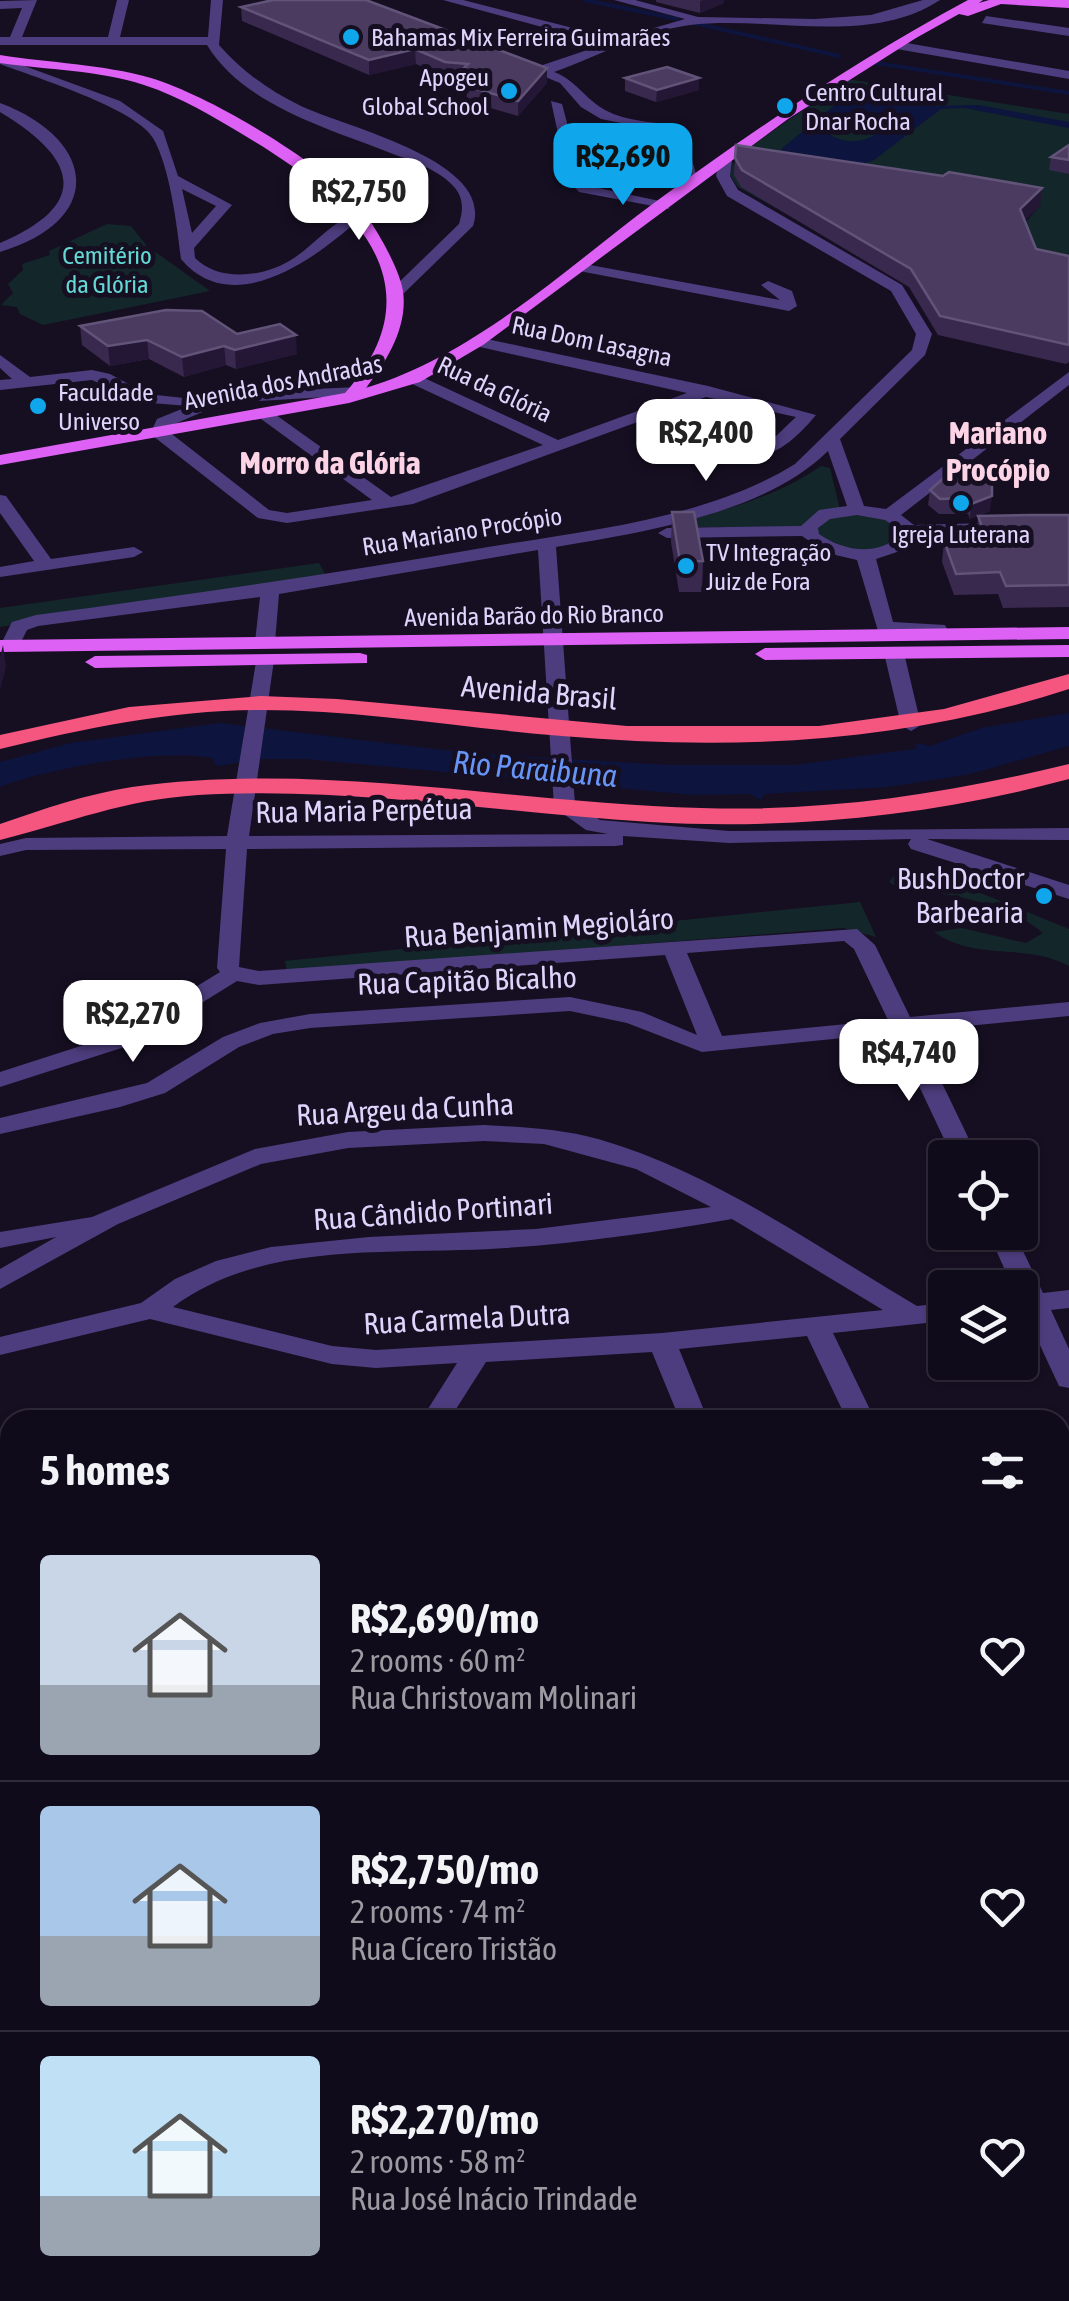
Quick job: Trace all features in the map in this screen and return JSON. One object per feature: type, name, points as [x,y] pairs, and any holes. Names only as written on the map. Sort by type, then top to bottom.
[{"type":"highway","name":"Avenida Brasil","points":[[0,742],[102,720],[257,706],[356,707],[561,732],[748,739],[811,736],[911,724],[1019,700],[1069,681]]},
{"type":"highway","points":[[7,840],[126,796],[248,779],[564,801],[651,814],[912,820],[1069,771]]},
{"type":"main road","points":[[696,179],[895,45],[978,0]]},
{"type":"main road","points":[[940,19],[985,2],[1069,4]]},
{"type":"main road","points":[[1,59],[120,76],[165,87],[340,196],[392,274],[396,293],[384,352],[352,394]]},
{"type":"main road","name":"Avenida dos Andradas","points":[[382,389],[414,379],[477,342],[696,179]]},
{"type":"main road","name":"Avenida dos Andradas","points":[[0,460],[352,394]]},
{"type":"main road","name":"Avenida Barão do Rio Branco","points":[[4,651],[554,648],[1069,633]]},
{"type":"main road","name":"Avenida Barão do Rio Branco","points":[[554,648],[894,653],[1069,651]]},
{"type":"street","points":[[113,41],[123,0]]},
{"type":"street","points":[[217,0],[213,40],[217,52],[240,76],[267,93],[446,172],[466,192],[471,214],[466,226],[396,293]]},
{"type":"street","points":[[449,0],[621,44]]},
{"type":"street","points":[[620,0],[688,20],[826,25],[898,16],[934,0]]},
{"type":"street","points":[[7,41],[30,2]]},
{"type":"street","points":[[0,5],[30,2]]},
{"type":"street","points":[[688,20],[538,70],[606,116],[678,130],[696,179],[729,190],[888,282],[905,296],[924,334],[919,352],[800,468]]},
{"type":"street","points":[[986,20],[1069,32]]},
{"type":"street","points":[[7,41],[213,40]]},
{"type":"street","points":[[895,45],[1069,75]]},
{"type":"street","points":[[1,59],[92,94],[143,120],[158,134],[174,179],[189,245],[188,259],[205,273],[246,278],[289,267],[356,221]]},
{"type":"street","points":[[582,98],[557,102],[575,180],[584,190],[664,206]]},
{"type":"street","points":[[0,108],[20,117],[60,152],[72,190],[69,204],[53,224],[0,248]]},
{"type":"street","points":[[725,161],[723,176],[729,190]]},
{"type":"street","points":[[174,179],[225,205],[189,245]]},
{"type":"street","points":[[580,267],[788,306],[787,294],[768,285]]},
{"type":"street","name":"Rua Dom Lasagna","points":[[477,342],[808,415],[782,440],[757,452]]},
{"type":"street","points":[[0,360],[27,383]]},
{"type":"street","points":[[0,385],[104,377],[144,399],[163,403],[352,394],[382,389]]},
{"type":"street","points":[[890,515],[1069,378]]},
{"type":"street","name":"Rua da Glória","points":[[414,379],[556,445]]},
{"type":"street","points":[[220,398],[163,424],[160,432],[270,517],[389,504],[708,391]]},
{"type":"street","points":[[263,413],[389,504]]},
{"type":"street","points":[[832,440],[857,510]]},
{"type":"street","points":[[683,523],[800,468],[823,460],[842,466]]},
{"type":"street","points":[[0,500],[46,565]]},
{"type":"street","points":[[809,532],[811,524],[825,514],[857,510],[890,515],[909,530],[1069,526]]},
{"type":"street","points":[[683,523],[809,532],[822,546],[864,554],[899,547],[909,536],[909,530]]},
{"type":"street","name":"Rua Mariano Procópio","points":[[4,651],[18,626],[683,523]]},
{"type":"street","points":[[547,542],[564,801]]},
{"type":"street","points":[[0,572],[134,552]]},
{"type":"street","points":[[864,554],[884,627],[1009,634]]},
{"type":"street","points":[[0,1080],[129,1038],[233,974],[228,968],[237,842],[270,590]]},
{"type":"street","points":[[894,653],[911,724]]},
{"type":"street","name":"Rua Maria Perpétua","points":[[564,801],[608,830],[729,837],[865,835],[912,820],[945,841],[1004,834],[1069,834]]},
{"type":"street","points":[[996,865],[986,854],[986,846],[1004,834]]},
{"type":"street","points":[[865,835],[945,841],[1069,892]]},
{"type":"street","name":"Rua Maria Perpétua","points":[[7,840],[692,842],[729,837]]},
{"type":"street","name":"Rua Benjamin Megioláro","points":[[233,974],[259,978],[849,934],[864,945],[901,1028]]},
{"type":"street","points":[[674,949],[713,1044]]},
{"type":"street","name":"Rua Capitão Bicalho","points":[[0,1126],[156,1088],[231,1042],[268,1028],[310,1020],[570,1004],[634,1017],[691,1042],[713,1044],[1069,1010]]},
{"type":"street","points":[[901,1028],[957,1140]]},
{"type":"street","name":"Rua Argeu da Cunha","points":[[109,1218],[254,1157],[300,1146],[484,1133],[544,1136],[590,1144],[645,1162],[914,1316]]},
{"type":"street","name":"Rua Cândido Portinari","points":[[150,1310],[171,1290],[202,1274],[270,1258],[348,1248],[618,1230],[734,1211]]},
{"type":"street","points":[[0,1240],[109,1218]]},
{"type":"street","points":[[0,1280],[109,1218]]},
{"type":"street","points":[[1038,1303],[1069,1300]]},
{"type":"street","name":"Rua Carmela Dutra","points":[[0,1346],[150,1310],[332,1355],[376,1359],[662,1342],[928,1314]]},
{"type":"street","points":[[1038,1324],[1069,1379]]},
{"type":"street","points":[[817,1327],[856,1410]]},
{"type":"street","points":[[662,1342],[690,1410]]},
{"type":"street","points":[[441,1410],[478,1352]]},
{"type":"green space","points":[[847,79],[1069,114],[1069,273],[1036,267],[1021,227],[1041,205],[945,188],[869,259],[738,187],[730,175],[733,163],[744,168],[779,166],[733,159]]},
{"type":"green space","name":"Cemitério da Glória","points":[[107,224],[131,226],[147,246],[210,291],[43,325],[20,314],[17,307],[1,305],[13,293],[8,284],[23,270],[22,264],[50,255],[49,251]]},
{"type":"green space","points":[[821,466],[830,468],[840,510],[904,523],[898,550],[831,549],[820,545],[802,527],[687,527],[685,521],[772,492]]},
{"type":"green space","points":[[319,563],[328,579],[0,627],[0,608]]},
{"type":"green space","points":[[896,874],[983,894],[1069,929],[1069,966],[1036,955],[984,950],[950,941],[934,932],[962,928],[1026,943],[1043,933],[992,906],[895,886],[889,882]]},
{"type":"green space","points":[[860,902],[876,937],[843,928],[287,972],[285,961]]},
{"type":"water","points":[[853,97],[932,106],[979,105],[1069,122],[1069,128],[964,108],[941,109],[874,160],[863,164],[780,150],[841,100]],"holes":[[[855,117],[879,118],[889,124],[859,141],[842,140],[825,131],[834,123]]]},
{"type":"water","name":"Rio Paraibuna","points":[[1069,713],[1069,746],[970,774],[888,787],[765,794],[761,800],[750,794],[693,795],[305,759],[261,759],[217,766],[212,758],[191,756],[105,762],[0,787],[0,762],[71,743],[220,723],[468,753],[670,765],[794,765],[915,749],[916,743],[930,746],[981,728]]},
{"type":"building","points":[[273,0],[366,0],[547,68],[518,101],[466,86],[482,71],[463,69],[468,64],[445,62],[415,49],[369,60],[241,7]]},
{"type":"building","points":[[667,67],[699,78],[657,90],[625,78]]},
{"type":"building","points":[[736,145],[1042,188],[1020,209],[1036,249],[1069,256],[1069,345],[940,316],[911,269],[742,170],[735,158]]},
{"type":"building","points":[[1069,145],[1069,160],[1051,157]]},
{"type":"building","points":[[166,310],[202,311],[237,334],[280,324],[296,335],[235,350],[224,346],[182,357],[147,340],[108,346],[80,326]]},
{"type":"building","points":[[958,474],[992,484],[992,496],[971,504],[969,498],[940,499],[930,490],[946,476]]},
{"type":"building","points":[[672,512],[694,512],[703,561],[680,562]]},
{"type":"building","points":[[1069,515],[1069,585],[1006,586],[1000,572],[956,574],[944,541],[987,540],[978,516]]},
{"type":"waterway","points":[[585,0],[677,19]]},
{"type":"waterway","points":[[694,23],[839,56]]},
{"type":"waterway","points":[[876,63],[1069,93]]},
{"type":"place","name":"Bahamas Mix Ferreira Guimarães","points":[[351,37]]},
{"type":"place","name":"Apogeu Global School","points":[[509,91]]},
{"type":"place","name":"Centro Cultural Dnar Rocha","points":[[785,106]]},
{"type":"place","name":"Faculdade Universo","points":[[38,406]]},
{"type":"place","name":"Igreja Luterana","points":[[961,503]]},
{"type":"place","name":"TV Integração Juiz de Fora","points":[[686,566]]},
{"type":"place","name":"BushDoctor Barbearia","points":[[1044,896]]},
{"type":"district","name":"Mariano Procópio","points":[[998,452]]},
{"type":"district","name":"Morro da Glória","points":[[330,463]]}]
